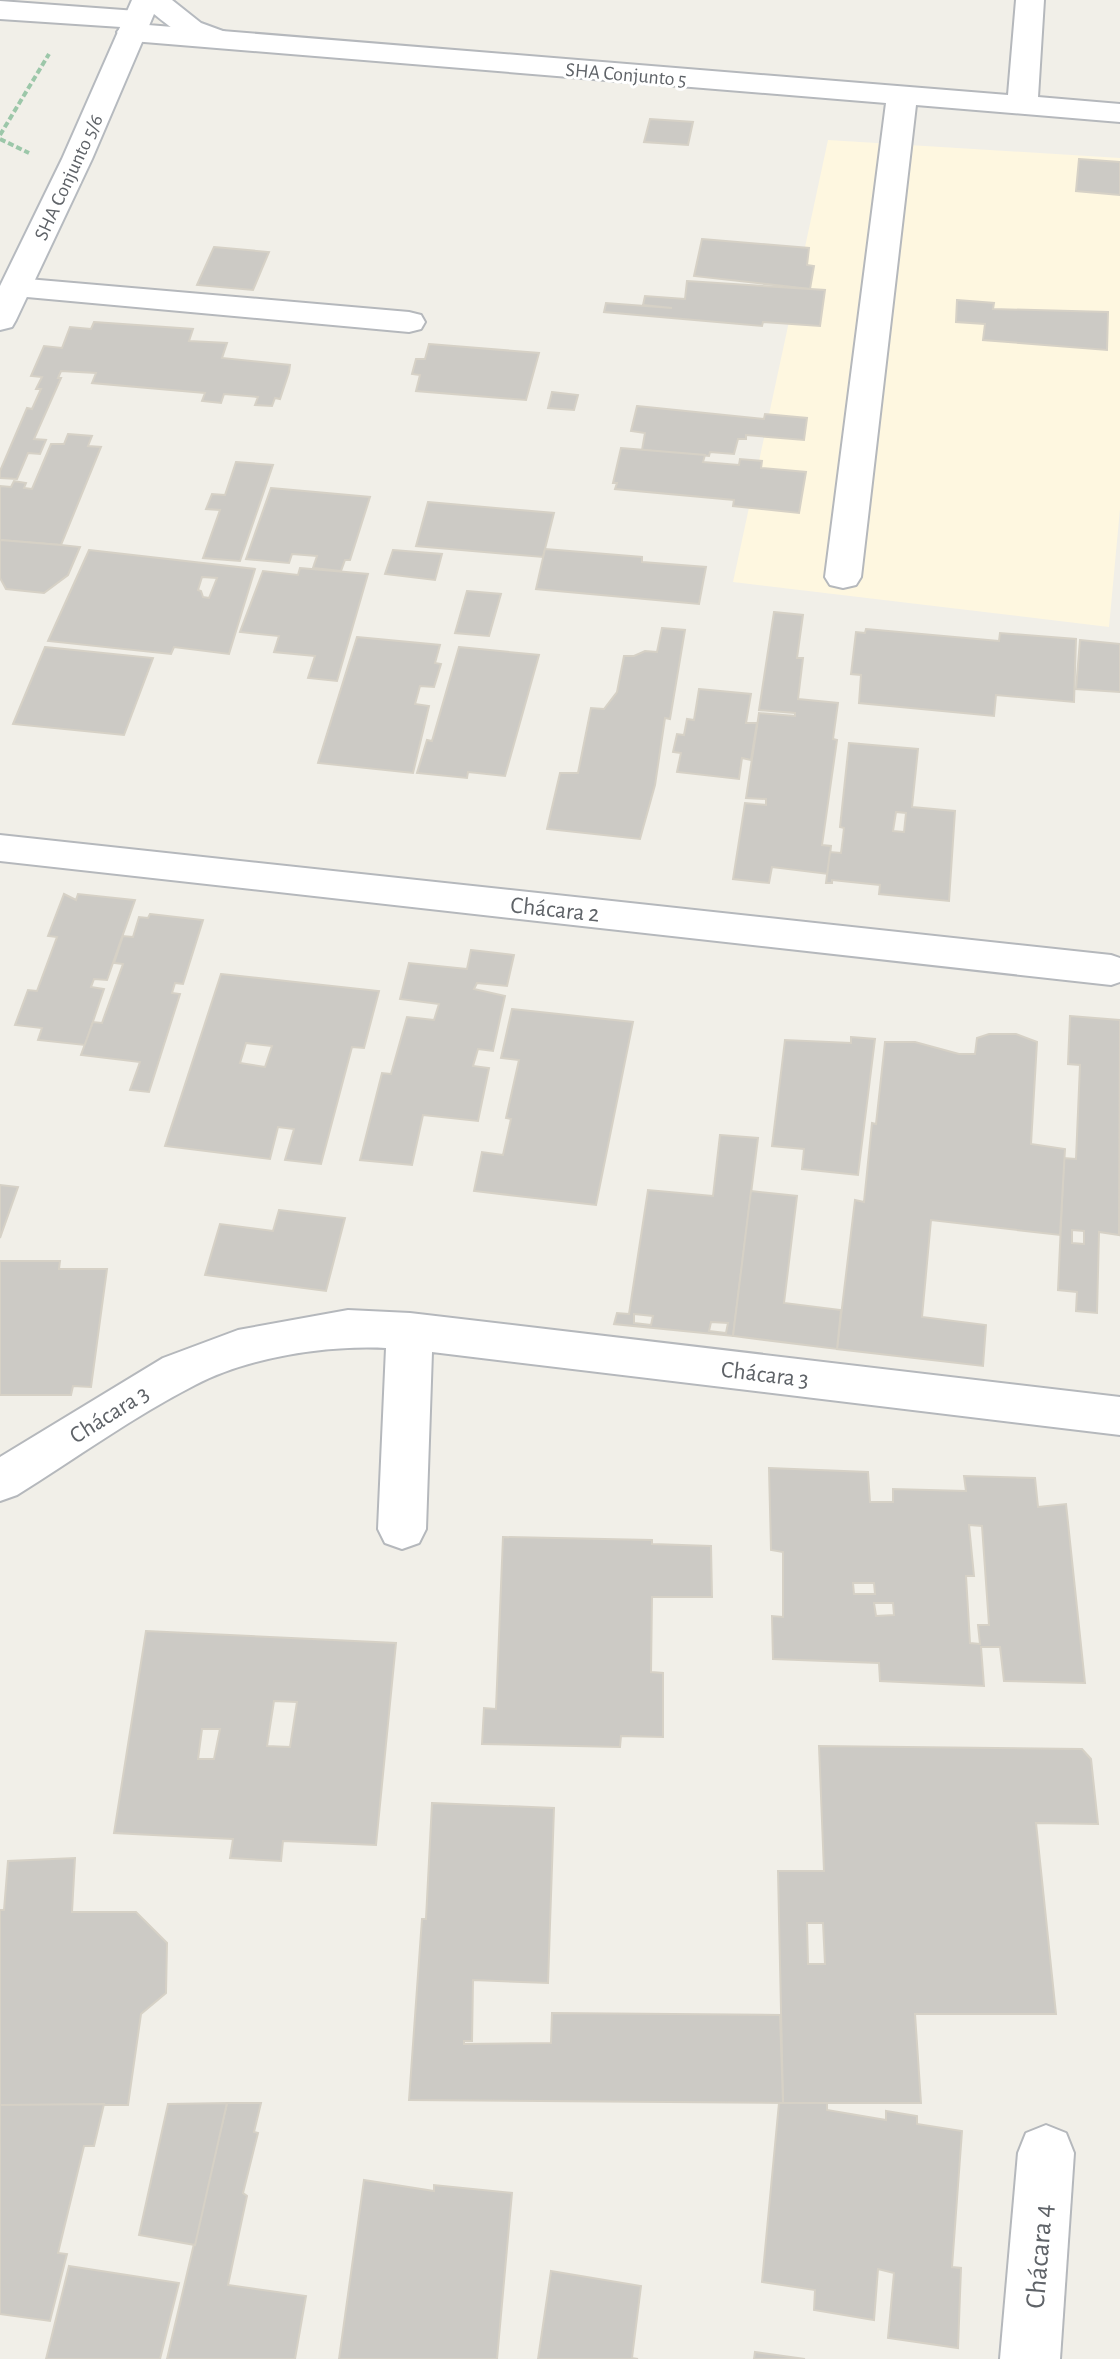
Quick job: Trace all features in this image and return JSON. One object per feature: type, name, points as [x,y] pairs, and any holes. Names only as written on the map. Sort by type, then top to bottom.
[{"type":"street","points":[[1022,105],[1030,0]]},
{"type":"street","name":"SHA Conjunto 5","points":[[0,10],[73,15],[142,13],[221,40],[1120,113]]},
{"type":"street","name":"SHA Conjunto 5/6","points":[[0,320],[142,13]]},
{"type":"street","points":[[843,577],[902,96]]},
{"type":"street","points":[[16,288],[409,322]]},
{"type":"street","name":"Chácara 2","points":[[0,848],[1111,970]]},
{"type":"street","name":"Chácara 3","points":[[0,1481],[179,1371],[238,1348],[348,1328],[410,1331],[1120,1416]]},
{"type":"street","points":[[402,1529],[410,1331]]},
{"type":"street","name":"Chácara 4","points":[[1030,2359],[1046,2153]]},
{"type":"path","points":[[0,135],[73,15]]},
{"type":"shaded area","points":[[828,140],[1120,158],[1120,509],[1109,627],[733,582]]},
{"type":"building","points":[[650,119],[693,122],[688,145],[644,142]]},
{"type":"building","points":[[1079,159],[1120,162],[1120,195],[1076,191]]},
{"type":"building","points":[[702,239],[809,248],[807,265],[814,266],[810,289],[694,276]]},
{"type":"building","points":[[214,247],[269,252],[253,290],[197,285]]},
{"type":"building","points":[[687,281],[825,290],[820,326],[763,322],[762,326],[604,312],[606,303],[672,308],[643,305],[645,296],[685,299]]},
{"type":"building","points":[[957,300],[994,303],[993,309],[1108,312],[1107,350],[983,340],[985,324],[956,322]]},
{"type":"building","points":[[94,322],[193,329],[189,341],[227,343],[222,358],[290,365],[280,399],[275,398],[272,406],[255,405],[258,397],[224,394],[221,403],[202,401],[205,393],[92,383],[96,373],[61,371],[58,378],[61,378],[34,439],[46,440],[40,454],[28,453],[17,479],[0,478],[0,471],[27,408],[32,409],[41,389],[36,389],[42,377],[31,376],[44,346],[62,348],[70,327],[91,329]]},
{"type":"building","points":[[429,344],[539,353],[526,400],[416,391],[420,375],[412,374],[416,359],[425,359]]},
{"type":"building","points":[[552,392],[578,395],[574,410],[548,408]]},
{"type":"building","points":[[637,406],[764,419],[765,414],[807,418],[804,440],[746,435],[746,439],[738,439],[734,454],[710,452],[709,456],[642,450],[645,433],[631,431]]},
{"type":"building","points":[[68,434],[92,436],[88,446],[101,447],[61,545],[0,540],[0,486],[11,487],[14,481],[26,483],[24,488],[32,489],[51,444],[64,444]]},
{"type":"building","points":[[621,448],[705,455],[703,462],[739,465],[740,459],[762,461],[761,468],[806,472],[799,513],[733,506],[734,500],[615,489],[617,483],[613,483]]},
{"type":"building","points":[[236,462],[273,465],[240,561],[203,558],[220,510],[206,509],[212,494],[225,495]]},
{"type":"building","points":[[271,488],[370,497],[350,560],[345,560],[341,571],[313,568],[317,556],[292,554],[289,563],[246,559]]},
{"type":"building","points":[[428,502],[554,513],[543,557],[416,546]]},
{"type":"building","points":[[0,540],[80,547],[68,575],[44,593],[6,589],[0,578]]},
{"type":"building","points":[[545,549],[642,557],[642,562],[706,567],[699,604],[536,589]]},
{"type":"building","points":[[89,550],[255,569],[229,654],[174,647],[171,654],[48,641]],"holes":[[[202,577],[217,578],[209,598],[203,597],[198,590]]]},
{"type":"building","points":[[393,550],[442,554],[435,580],[385,574]]},
{"type":"building","points":[[300,568],[368,574],[337,681],[308,678],[315,656],[274,652],[279,636],[240,632],[263,571],[298,575]]},
{"type":"building","points":[[467,591],[501,594],[489,636],[455,633]]},
{"type":"building","points":[[774,612],[803,615],[797,658],[803,658],[798,699],[838,703],[833,739],[837,740],[822,845],[831,846],[828,874],[772,867],[769,883],[733,879],[745,803],[766,805],[766,799],[746,798],[759,713],[795,716],[795,713],[759,710]]},
{"type":"building","points":[[662,628],[685,630],[670,719],[665,718],[655,785],[640,839],[547,829],[560,773],[578,773],[591,708],[604,709],[617,692],[624,656],[645,651],[657,652]]},
{"type":"building","points":[[866,629],[999,641],[1000,633],[1076,639],[1074,702],[996,695],[994,716],[859,703],[861,675],[851,674],[856,632],[865,633]]},
{"type":"building","points":[[357,637],[440,645],[435,663],[441,664],[434,687],[420,686],[415,704],[429,706],[413,773],[318,763]]},
{"type":"building","points":[[1080,640],[1120,644],[1120,692],[1076,689]]},
{"type":"building","points":[[45,647],[153,658],[124,735],[13,724]]},
{"type":"building","points":[[459,647],[539,655],[505,776],[468,772],[467,778],[417,773],[427,740],[432,741]]},
{"type":"building","points":[[699,689],[751,694],[746,723],[757,723],[751,760],[742,758],[739,779],[677,772],[681,753],[673,752],[677,734],[684,735],[687,719],[694,720]]},
{"type":"building","points":[[849,743],[918,749],[912,807],[955,811],[949,901],[879,894],[880,885],[832,880],[832,883],[826,883],[830,852],[841,853],[844,828],[840,827]],"holes":[[[896,812],[906,813],[904,832],[893,831]]]},
{"type":"building","points":[[64,894],[76,900],[78,894],[135,900],[107,980],[94,979],[91,987],[104,989],[85,1045],[38,1040],[42,1028],[15,1025],[28,990],[37,991],[57,937],[48,936]]},
{"type":"building","points":[[150,914],[203,920],[183,984],[175,983],[172,993],[180,994],[149,1092],[130,1090],[140,1062],[81,1055],[93,1022],[102,1023],[123,964],[114,963],[123,936],[133,937],[139,917],[148,918]]},
{"type":"building","points":[[471,950],[514,955],[507,986],[477,983],[474,989],[505,996],[493,1051],[478,1049],[473,1066],[489,1068],[478,1121],[423,1115],[412,1165],[360,1160],[382,1073],[391,1074],[407,1017],[434,1020],[439,1004],[400,999],[409,963],[467,969]]},
{"type":"building","points":[[221,974],[379,991],[364,1048],[352,1047],[321,1164],[285,1160],[294,1129],[278,1127],[270,1159],[165,1146]],"holes":[[[246,1043],[272,1046],[265,1067],[240,1063]]]},
{"type":"building","points":[[512,1009],[633,1022],[596,1205],[474,1191],[482,1152],[503,1155],[511,1119],[506,1118],[519,1060],[501,1058]]},
{"type":"building","points":[[1070,1016],[1120,1020],[1119,1235],[1099,1232],[1097,1313],[1076,1311],[1077,1292],[1058,1290],[1064,1158],[1076,1159],[1080,1065],[1068,1064]],"holes":[[[1072,1230],[1084,1231],[1084,1244],[1072,1243]]]},
{"type":"building","points":[[989,1034],[1016,1034],[1037,1042],[1031,1144],[1065,1149],[1060,1235],[931,1220],[922,1317],[986,1325],[983,1366],[837,1349],[855,1200],[864,1202],[885,1042],[915,1042],[959,1054],[975,1054],[977,1038]]},
{"type":"building","points":[[851,1037],[875,1039],[858,1175],[802,1169],[804,1149],[772,1146],[785,1040],[851,1043]]},
{"type":"building","points":[[720,1135],[758,1138],[733,1336],[614,1324],[617,1313],[629,1314],[648,1190],[713,1196]],"holes":[[[634,1314],[653,1316],[651,1325],[634,1323]],[[711,1322],[728,1323],[726,1333],[709,1331]]]},
{"type":"building","points":[[0,1185],[18,1187],[0,1238]]},
{"type":"building","points":[[751,1191],[797,1196],[784,1303],[841,1310],[837,1349],[733,1336]]},
{"type":"building","points":[[279,1210],[345,1218],[326,1291],[205,1275],[220,1224],[273,1231]]},
{"type":"building","points":[[0,1261],[60,1261],[59,1269],[107,1269],[91,1387],[73,1386],[71,1395],[0,1395]]},
{"type":"building","points":[[769,1468],[868,1472],[870,1502],[893,1502],[893,1489],[966,1491],[964,1476],[1035,1478],[1038,1507],[1066,1504],[1085,1683],[1004,1681],[1000,1647],[981,1647],[984,1686],[880,1681],[879,1663],[773,1659],[772,1616],[783,1617],[783,1552],[771,1550]],"holes":[[[969,1525],[982,1526],[989,1625],[978,1625],[980,1644],[970,1643],[966,1576],[974,1576]],[[853,1583],[874,1583],[875,1594],[854,1594]],[[874,1603],[893,1603],[894,1615],[876,1616]]]},
{"type":"building","points":[[503,1537],[652,1540],[652,1544],[711,1546],[712,1597],[652,1597],[651,1672],[663,1673],[663,1737],[621,1736],[620,1747],[482,1744],[484,1708],[496,1709]]},
{"type":"building","points":[[146,1631],[396,1643],[376,1845],[283,1841],[281,1861],[230,1858],[233,1839],[114,1833]],"holes":[[[274,1701],[297,1702],[290,1747],[267,1746]],[[202,1729],[220,1729],[214,1759],[198,1759]]]},
{"type":"building","points":[[819,1746],[1082,1749],[1091,1759],[1098,1824],[1036,1823],[1056,2014],[915,2014],[921,2103],[783,2103],[778,1871],[824,1871]],"holes":[[[807,1923],[823,1923],[825,1964],[808,1964]]]},
{"type":"building","points":[[432,1803],[554,1808],[548,1983],[473,1980],[472,2041],[464,2041],[464,2044],[551,2043],[552,2013],[780,2015],[783,2103],[409,2100],[422,1919],[426,1919]]},
{"type":"building","points":[[75,1858],[72,1912],[136,1912],[167,1943],[166,1993],[141,2014],[128,2105],[0,2105],[0,1910],[4,1910],[8,1861]]},
{"type":"building","points":[[227,2103],[261,2103],[254,2132],[258,2133],[243,2193],[247,2196],[228,2285],[306,2296],[295,2359],[167,2359]]},
{"type":"building","points":[[227,2103],[195,2245],[139,2235],[168,2104]]},
{"type":"building","points":[[779,2103],[827,2103],[827,2110],[886,2120],[886,2111],[917,2116],[917,2124],[962,2131],[952,2267],[961,2268],[958,2348],[888,2338],[894,2273],[878,2269],[874,2320],[814,2310],[815,2290],[762,2282]]},
{"type":"building","points":[[104,2104],[94,2146],[84,2146],[58,2253],[67,2254],[50,2321],[0,2314],[0,2105]]},
{"type":"building","points":[[364,2180],[434,2191],[434,2185],[512,2193],[497,2359],[339,2359]]},
{"type":"building","points":[[69,2266],[179,2283],[160,2359],[46,2359]]},
{"type":"building","points":[[551,2271],[641,2286],[632,2358],[638,2359],[538,2359]]},
{"type":"building","points":[[755,2352],[805,2359],[754,2359]]}]
